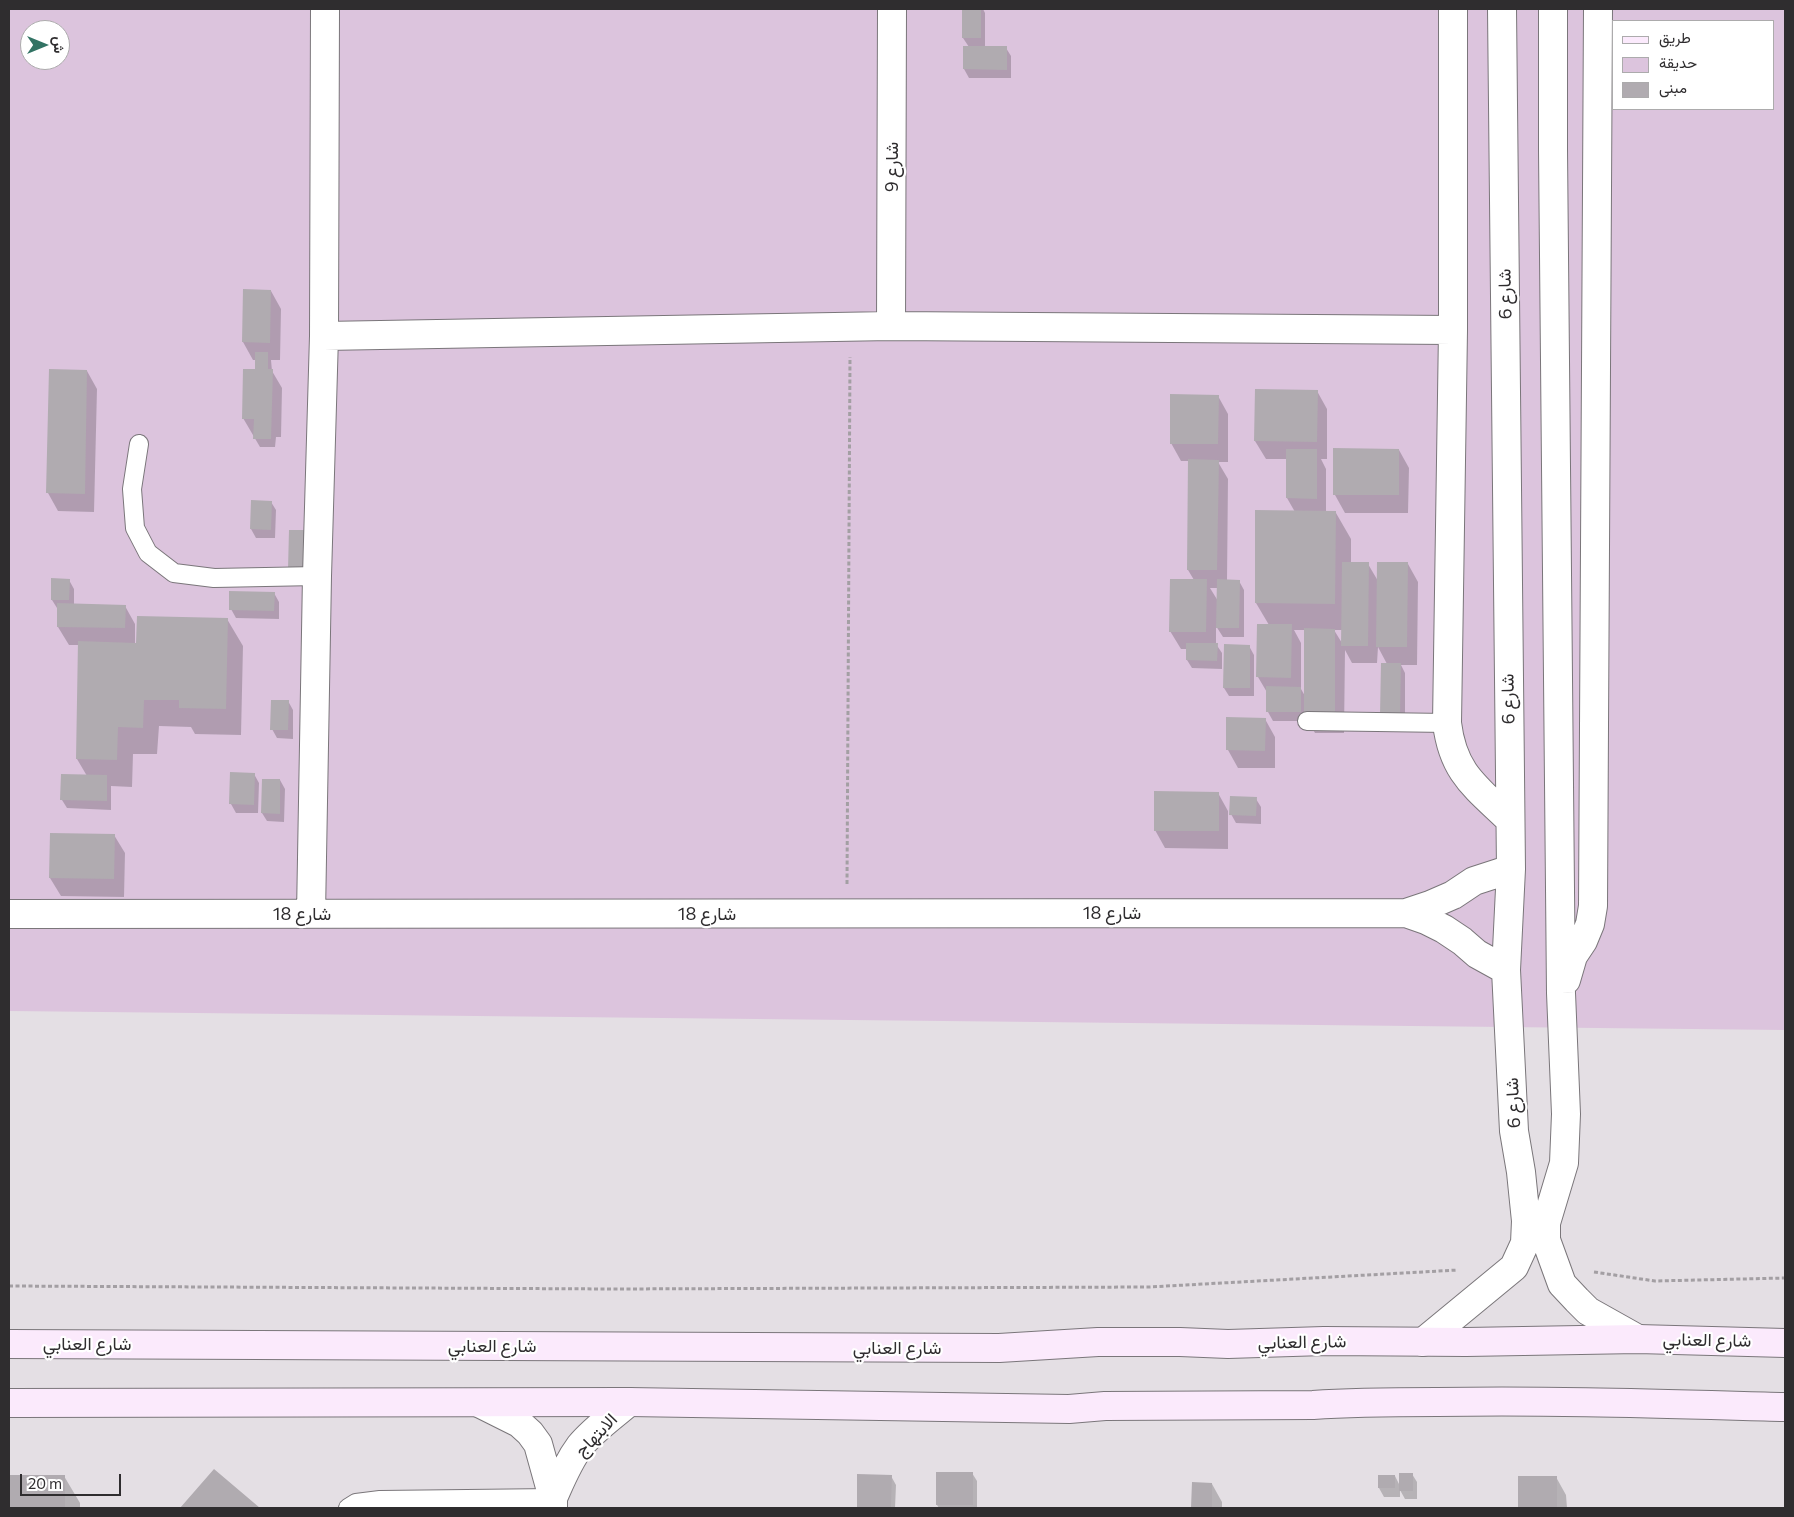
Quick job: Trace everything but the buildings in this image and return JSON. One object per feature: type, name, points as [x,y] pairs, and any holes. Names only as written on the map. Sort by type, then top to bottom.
[{"type":"street","points":[[312,914],[317,576],[324,336],[325,9]]},
{"type":"street","name":"شارع 9","points":[[891,326],[892,9]]},
{"type":"street","points":[[1453,9],[1453,330],[1446,723],[1449,740],[1456,760],[1466,777],[1510,820]]},
{"type":"street","name":"شارع 6","points":[[1423,1342],[1514,1268],[1525,1243],[1526,1221],[1521,1172],[1514,1131],[1506,970],[1511,869],[1502,9]]},
{"type":"street","points":[[1553,9],[1561,993],[1566,1114],[1564,1163],[1546,1224],[1546,1240],[1562,1284],[1582,1306],[1638,1339]]},
{"type":"street","points":[[1561,993],[1573,956],[1583,941],[1590,924],[1593,906],[1598,9]]},
{"type":"street","points":[[324,336],[891,326],[1453,330]]},
{"type":"street","name":"شارع 18","points":[[9,914],[1406,913],[1430,905],[1474,881],[1511,869]]},
{"type":"street","name":"شارع 18","points":[[1406,913],[1444,929],[1478,954],[1506,970]]},
{"type":"street","points":[[1521,1172],[1564,1163]]},
{"type":"street","name":"شارع العنابي","points":[[9,1344],[998,1348],[1098,1342],[1228,1344],[1324,1341],[1423,1342],[1638,1339],[1785,1342]]},
{"type":"street","points":[[9,1403],[629,1402],[1070,1409],[1105,1406],[1313,1405],[1347,1402],[1481,1401],[1616,1402],[1785,1407]]},
{"type":"street","points":[[479,1402],[518,1423],[530,1433],[538,1444],[553,1503]]},
{"type":"street","name":"الابتهاج","points":[[553,1503],[569,1463],[580,1447],[629,1402]]},
{"type":"lane","points":[[139,444],[132,489],[135,528],[148,553],[174,573],[214,578],[317,576]]},
{"type":"lane","points":[[1307,721],[1446,723]]},
{"type":"lane","points":[[348,1508],[356,1503],[380,1500],[553,1503]]},
{"type":"path","points":[[847,914],[850,327]]},
{"type":"path","points":[[1556,1265],[1655,1281],[1785,1278]]},
{"type":"path","points":[[9,1286],[616,1290],[1139,1287],[1465,1270]]},
{"type":"green space","points":[[9,9],[1785,9],[1785,1030],[9,1011]]}]
